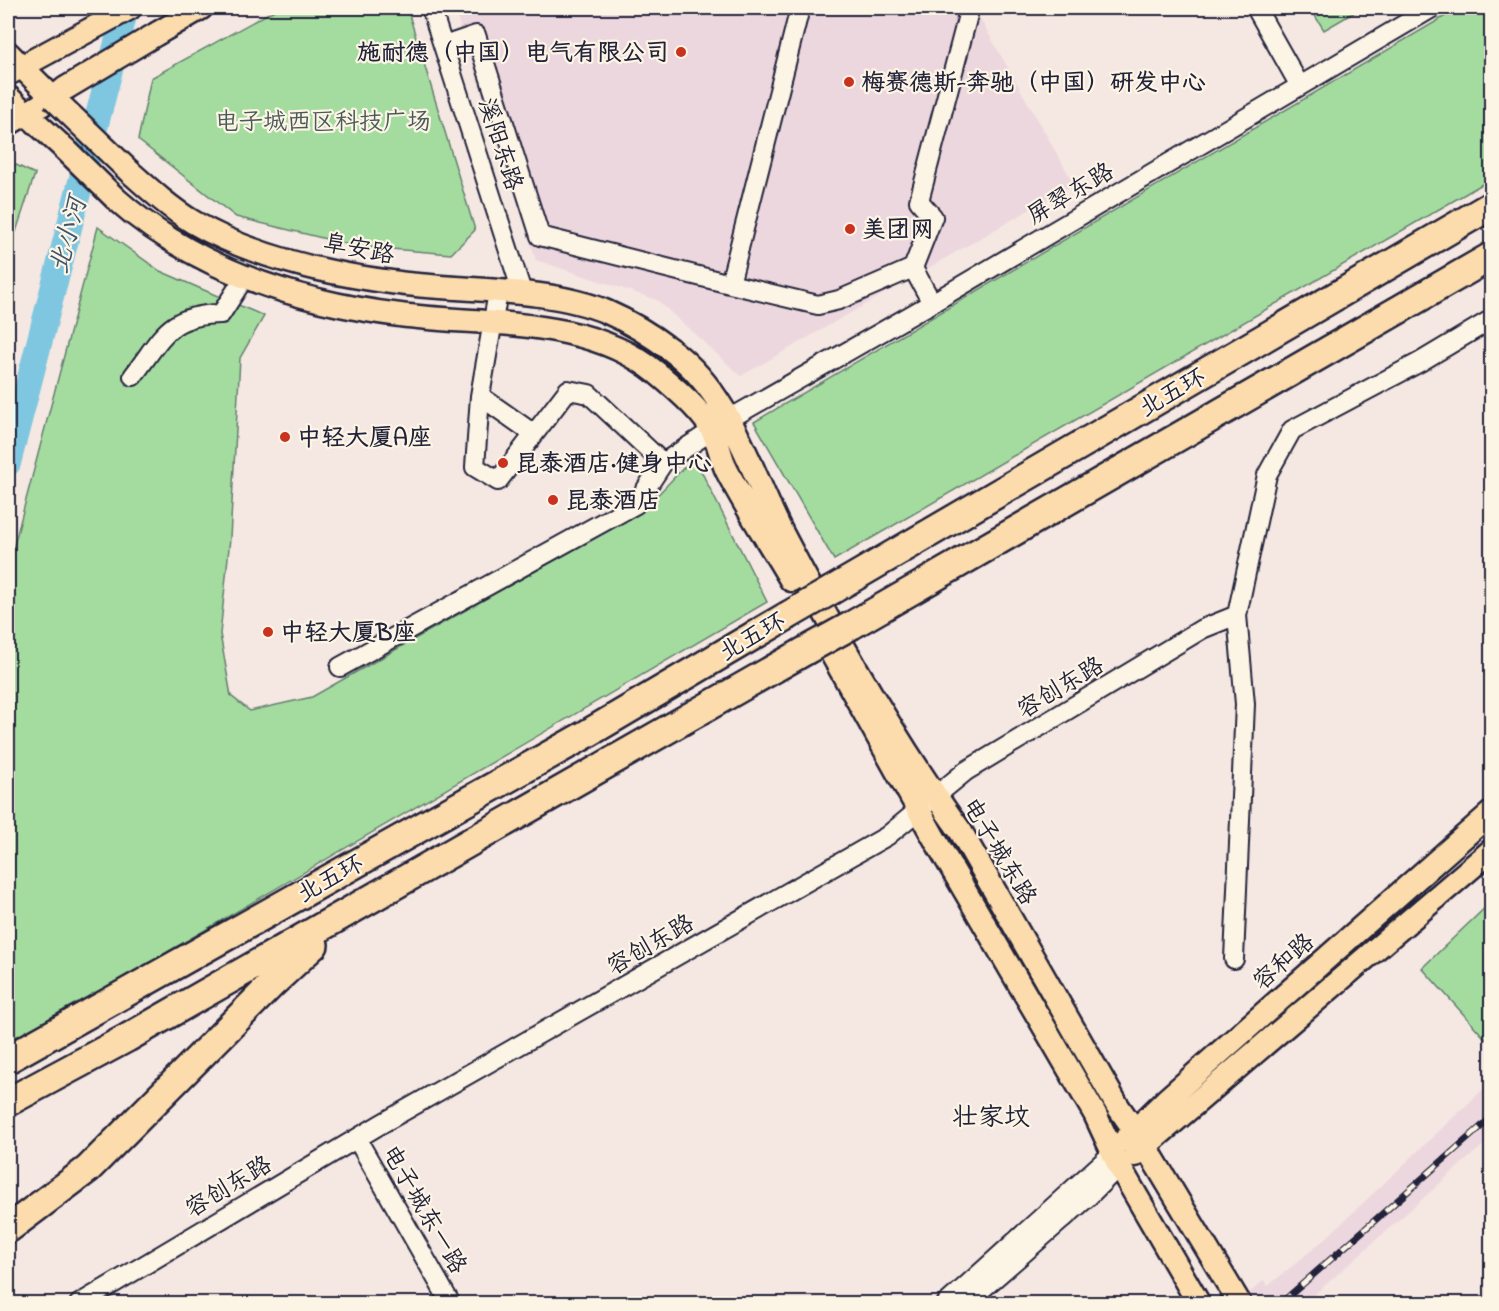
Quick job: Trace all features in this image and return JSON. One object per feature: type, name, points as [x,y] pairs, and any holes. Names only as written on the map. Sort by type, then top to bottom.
[{"type":"highway","name":"北五环","points":[[8,1059],[585,735],[1491,205]]},
{"type":"highway","name":"北五环","points":[[8,1102],[128,1038],[852,626],[1491,256]]},
{"type":"highway","points":[[8,1246],[55,1204],[273,982],[351,911]]},
{"type":"highway","points":[[8,1114],[128,1038]]},
{"type":"highway","points":[[8,1229],[88,1169]]},
{"type":"main road","points":[[12,65],[78,36],[130,8]]},
{"type":"main road","points":[[15,119],[201,8]]},
{"type":"main road","name":"阜安路","points":[[12,65],[60,93],[130,172],[193,222],[239,243],[290,261],[392,282],[524,295],[573,302],[605,311],[639,328],[674,352],[704,381],[722,425]]},
{"type":"main road","points":[[8,98],[15,119],[66,150],[116,199],[152,229],[195,255],[244,278],[310,299],[349,307],[401,315],[492,323],[579,336],[623,350],[657,373],[722,425]]},
{"type":"main road","name":"电子城东路","points":[[722,425],[850,655],[1095,1114],[1116,1159],[1199,1304]]},
{"type":"main road","name":"电子城东路","points":[[927,802],[972,851],[1099,1074],[1240,1304]]},
{"type":"main road","name":"容和路","points":[[1116,1159],[1491,812]]},
{"type":"main road","name":"容和路","points":[[1140,1138],[1491,850]]},
{"type":"street","name":"溪阳东路","points":[[431,8],[524,295]]},
{"type":"street","points":[[730,284],[800,8]]},
{"type":"street","points":[[444,46],[476,35],[540,236],[818,305],[839,300],[913,267],[933,217],[919,201],[968,15],[964,8]]},
{"type":"street","points":[[1256,8],[1300,86]]},
{"type":"street","name":"屏翠东路","points":[[663,463],[722,425],[1432,8]]},
{"type":"street","points":[[913,267],[932,303]]},
{"type":"street","points":[[134,376],[172,324],[196,314],[221,314],[244,278]]},
{"type":"street","points":[[340,667],[636,504],[663,463],[589,394],[568,390],[498,481],[475,467],[480,396],[498,292]]},
{"type":"street","points":[[1234,959],[1245,704],[1237,615],[1267,475],[1292,430],[1420,362],[1491,319]]},
{"type":"street","points":[[480,396],[534,434]]},
{"type":"street","name":"容创东路","points":[[79,1304],[357,1139],[887,836],[966,771],[1202,629],[1237,615]]},
{"type":"street","name":"电子城东一路","points":[[357,1139],[451,1304]]},
{"type":"street","points":[[946,1304],[1116,1159]]},
{"type":"street","points":[[965,1304],[1088,1197],[1116,1159]]},
{"type":"shaded area","points":[[454,8],[974,8],[1074,184],[741,376],[657,300],[536,260]]},
{"type":"shaded area","points":[[1491,1082],[1491,1138],[1305,1303],[1236,1304],[1264,1280],[1268,1286],[1325,1239]]},
{"type":"green space","name":"电子城西区科技广场","points":[[278,8],[407,8],[475,230],[451,254],[355,246],[236,217],[138,140],[151,78]]},
{"type":"green space","points":[[1310,8],[1362,8],[1324,30]]},
{"type":"green space","points":[[1459,8],[1491,8],[1491,179],[834,560],[754,422]]},
{"type":"green space","points":[[12,163],[35,174],[8,256],[8,166]]},
{"type":"green space","points":[[98,227],[160,271],[264,316],[240,358],[230,538],[220,634],[231,696],[250,711],[312,697],[643,510],[694,457],[767,602],[8,1045],[8,568]]},
{"type":"green space","points":[[1491,902],[1491,1045],[1422,968]]},
{"type":"waterway","name":"北小河","points":[[8,463],[126,8]]},
{"type":"railway","points":[[1280,1304],[1492,1117]]},
{"type":"place","name":"施耐德（中国）电气有限公司","points":[[681,52]]},
{"type":"place","name":"梅赛德斯-奔驰（中国）研发中心","points":[[849,82]]},
{"type":"place","name":"美团网","points":[[850,229]]},
{"type":"place","name":"中轻大厦A座","points":[[285,437]]},
{"type":"place","name":"昆泰酒店·健身中心","points":[[503,463]]},
{"type":"place","name":"昆泰酒店","points":[[553,500]]},
{"type":"place","name":"中轻大厦B座","points":[[268,632]]},
{"type":"district","name":"壮家坟","points":[[991,1116]]}]
